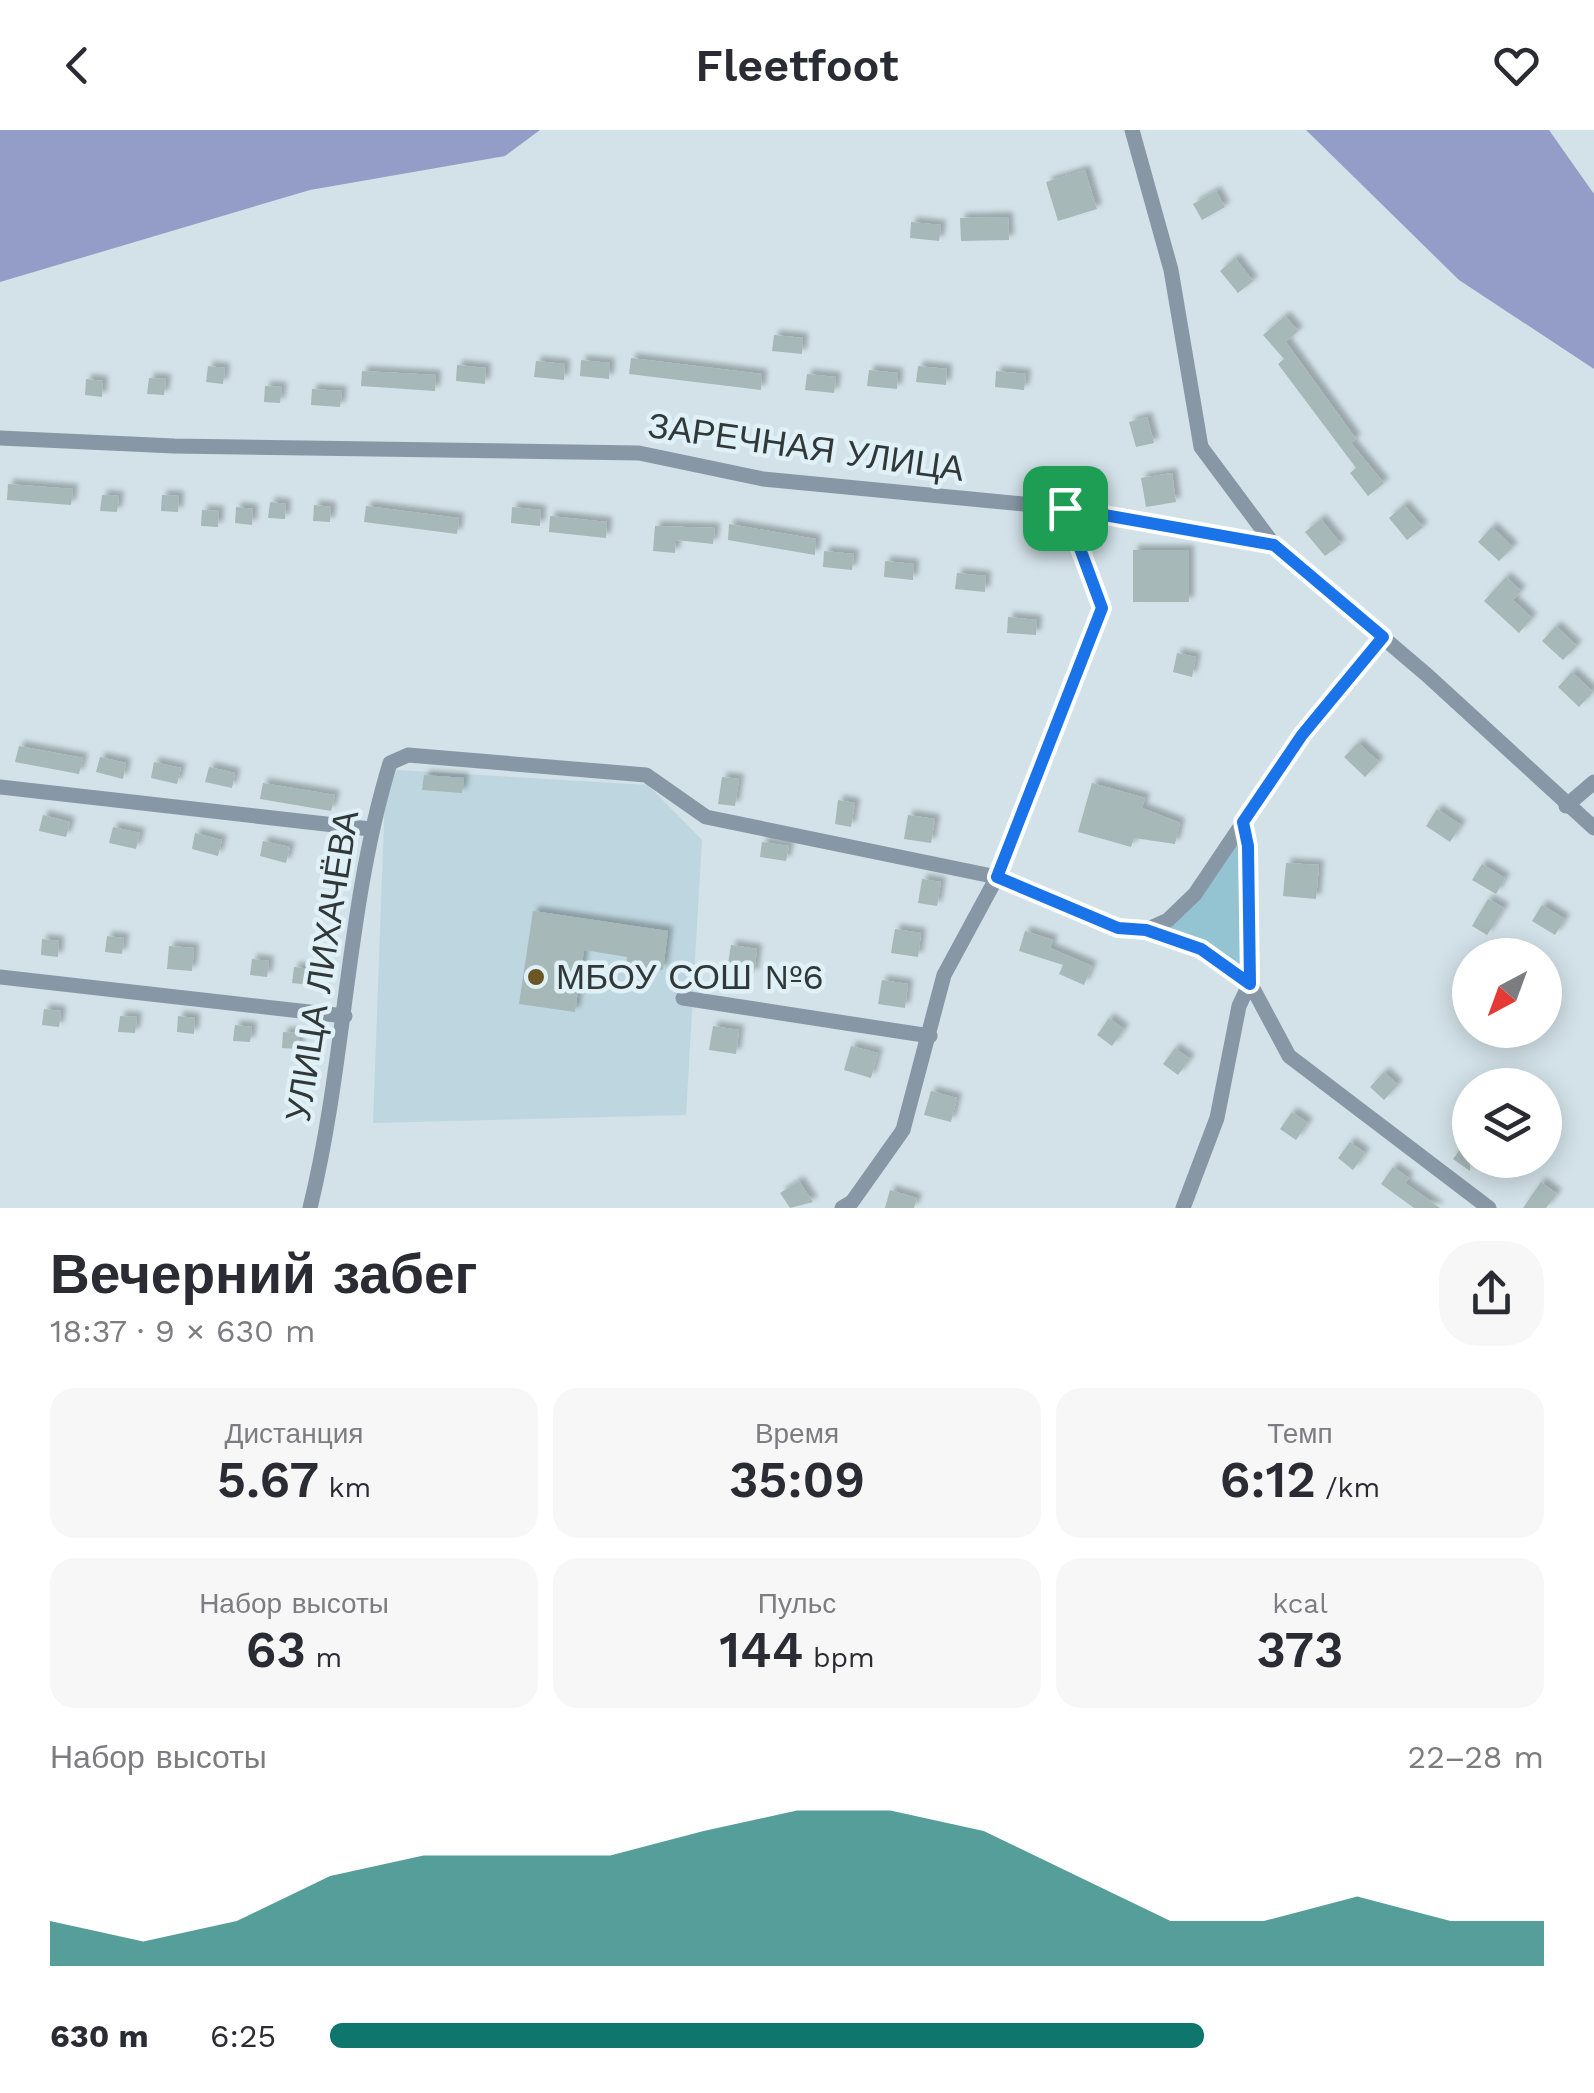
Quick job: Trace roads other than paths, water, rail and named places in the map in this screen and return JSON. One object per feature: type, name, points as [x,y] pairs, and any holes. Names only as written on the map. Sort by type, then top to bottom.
[{"type":"street","points":[[1132,130],[1171,270],[1201,447],[1274,545],[1383,637],[1594,828]]},
{"type":"street","name":"ЗАРЕЧНАЯ УЛИЦА","points":[[0,438],[174,446],[639,453],[763,478],[1065,508],[1274,545]]},
{"type":"street","points":[[842,1208],[852,1202],[903,1130],[944,976],[997,877],[1102,608],[1065,508]]},
{"type":"street","points":[[1146,930],[1168,920],[1195,894],[1302,735],[1383,637]]},
{"type":"street","name":"УЛИЦА ЛИХАЧЁВА","points":[[310,1208],[344,1016],[370,830],[390,763],[408,755],[646,775],[706,817],[997,877],[1118,928],[1146,930],[1201,949],[1250,984]]},
{"type":"street","points":[[1566,806],[1594,782]]},
{"type":"street","points":[[0,787],[370,830]]},
{"type":"street","points":[[1183,1208],[1218,1118],[1239,1006],[1250,984],[1248,846],[1243,822]]},
{"type":"street","points":[[0,977],[344,1016]]},
{"type":"street","points":[[1250,984],[1289,1056],[1489,1208]]},
{"type":"street","points":[[683,998],[930,1036]]},
{"type":"place","name":"МБОУ СОШ №6","points":[[536,977]]}]
